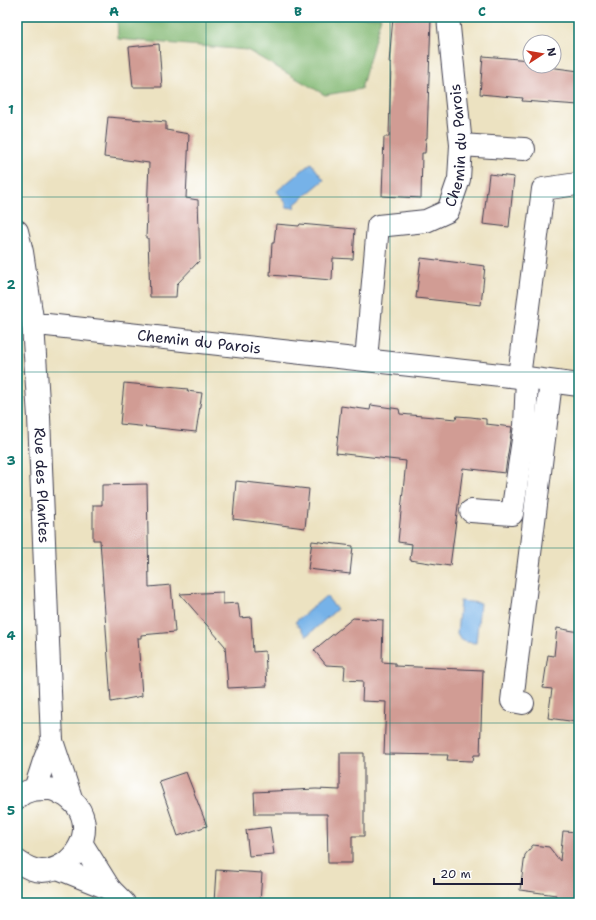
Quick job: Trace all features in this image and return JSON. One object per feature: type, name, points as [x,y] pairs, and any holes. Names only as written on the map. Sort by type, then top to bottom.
[{"type":"street","name":"Chemin du Parois","points":[[366,360],[378,226],[426,221],[448,211],[459,179],[461,145],[448,17]]},
{"type":"street","points":[[461,145],[524,149]]},
{"type":"street","points":[[471,511],[512,514],[525,426],[523,377],[543,189],[577,184]]},
{"type":"street","name":"Rue des Plantes","points":[[17,231],[22,252],[33,325],[39,417],[52,741],[71,798],[80,812],[84,828],[82,844]]},
{"type":"street","name":"Chemin du Parois","points":[[33,325],[47,325],[523,377],[579,385]]},
{"type":"street","points":[[523,703],[512,701],[551,382]]},
{"type":"street","name":"Rue des Plantes","points":[[26,793],[44,761],[52,741]]},
{"type":"street","points":[[26,793],[54,789],[71,798]]},
{"type":"street","points":[[17,861],[26,867],[42,871],[58,868],[72,858],[82,844],[117,896]]},
{"type":"street","points":[[58,868],[117,896]]},
{"type":"green space","points":[[117,17],[381,17],[361,89],[325,95],[247,50],[118,39]]},
{"type":"water","points":[[311,163],[324,180],[295,204],[294,208],[286,207],[286,203],[277,191]]},
{"type":"water","points":[[326,596],[337,609],[307,636],[295,622]]},
{"type":"water","points":[[460,601],[480,603],[476,643],[463,641],[457,634]]},
{"type":"building","points":[[393,17],[431,17],[427,138],[425,153],[422,153],[421,198],[382,196],[384,137],[389,137],[391,63],[389,63]]},
{"type":"building","points":[[159,44],[162,87],[133,87],[129,47]]},
{"type":"building","points":[[483,56],[522,59],[522,74],[562,74],[562,69],[579,71],[579,105],[522,101],[523,98],[480,94]]},
{"type":"building","points":[[108,117],[166,122],[166,130],[189,134],[186,198],[198,200],[200,260],[177,284],[176,297],[150,297],[148,238],[146,238],[149,163],[104,157]]},
{"type":"building","points":[[489,174],[514,177],[509,227],[483,224]]},
{"type":"building","points":[[276,224],[299,226],[300,224],[355,229],[353,259],[333,258],[332,280],[270,275],[272,243],[274,243]]},
{"type":"building","points":[[421,258],[485,266],[481,305],[416,298]]},
{"type":"building","points":[[124,383],[188,389],[187,391],[202,393],[196,432],[120,424]]},
{"type":"building","points":[[371,405],[399,409],[400,414],[456,419],[457,416],[471,417],[486,419],[486,424],[512,427],[505,473],[463,468],[450,566],[410,560],[412,544],[398,542],[406,461],[336,453],[341,406],[370,410]]},
{"type":"building","points":[[236,481],[309,489],[305,528],[233,519]]},
{"type":"building","points":[[147,484],[149,587],[171,585],[175,632],[141,635],[141,638],[138,638],[142,696],[111,702],[100,540],[93,540],[93,505],[102,505],[102,485]]},
{"type":"building","points":[[312,541],[353,546],[350,574],[308,569]]},
{"type":"building","points":[[223,592],[223,604],[238,603],[240,618],[251,617],[253,652],[265,651],[267,686],[228,688],[225,646],[180,594]]},
{"type":"building","points":[[353,618],[383,620],[382,662],[395,663],[395,666],[483,670],[480,755],[474,755],[473,761],[447,760],[448,755],[384,754],[386,702],[362,701],[363,681],[344,680],[345,666],[326,665],[314,650]]},
{"type":"building","points":[[557,628],[579,632],[579,706],[577,722],[548,718],[552,689],[543,688],[548,655],[554,656]]},
{"type":"building","points":[[340,753],[364,753],[364,836],[352,836],[352,863],[328,863],[327,814],[255,814],[254,792],[316,789],[340,790]]},
{"type":"building","points":[[186,772],[207,826],[178,836],[159,781]]},
{"type":"building","points":[[270,827],[274,854],[249,856],[246,830]]},
{"type":"building","points":[[563,831],[579,832],[579,903],[555,900],[556,895],[520,890],[525,855],[533,845],[549,847],[560,861]]},
{"type":"building","points":[[216,870],[262,873],[260,903],[214,903]]}]
